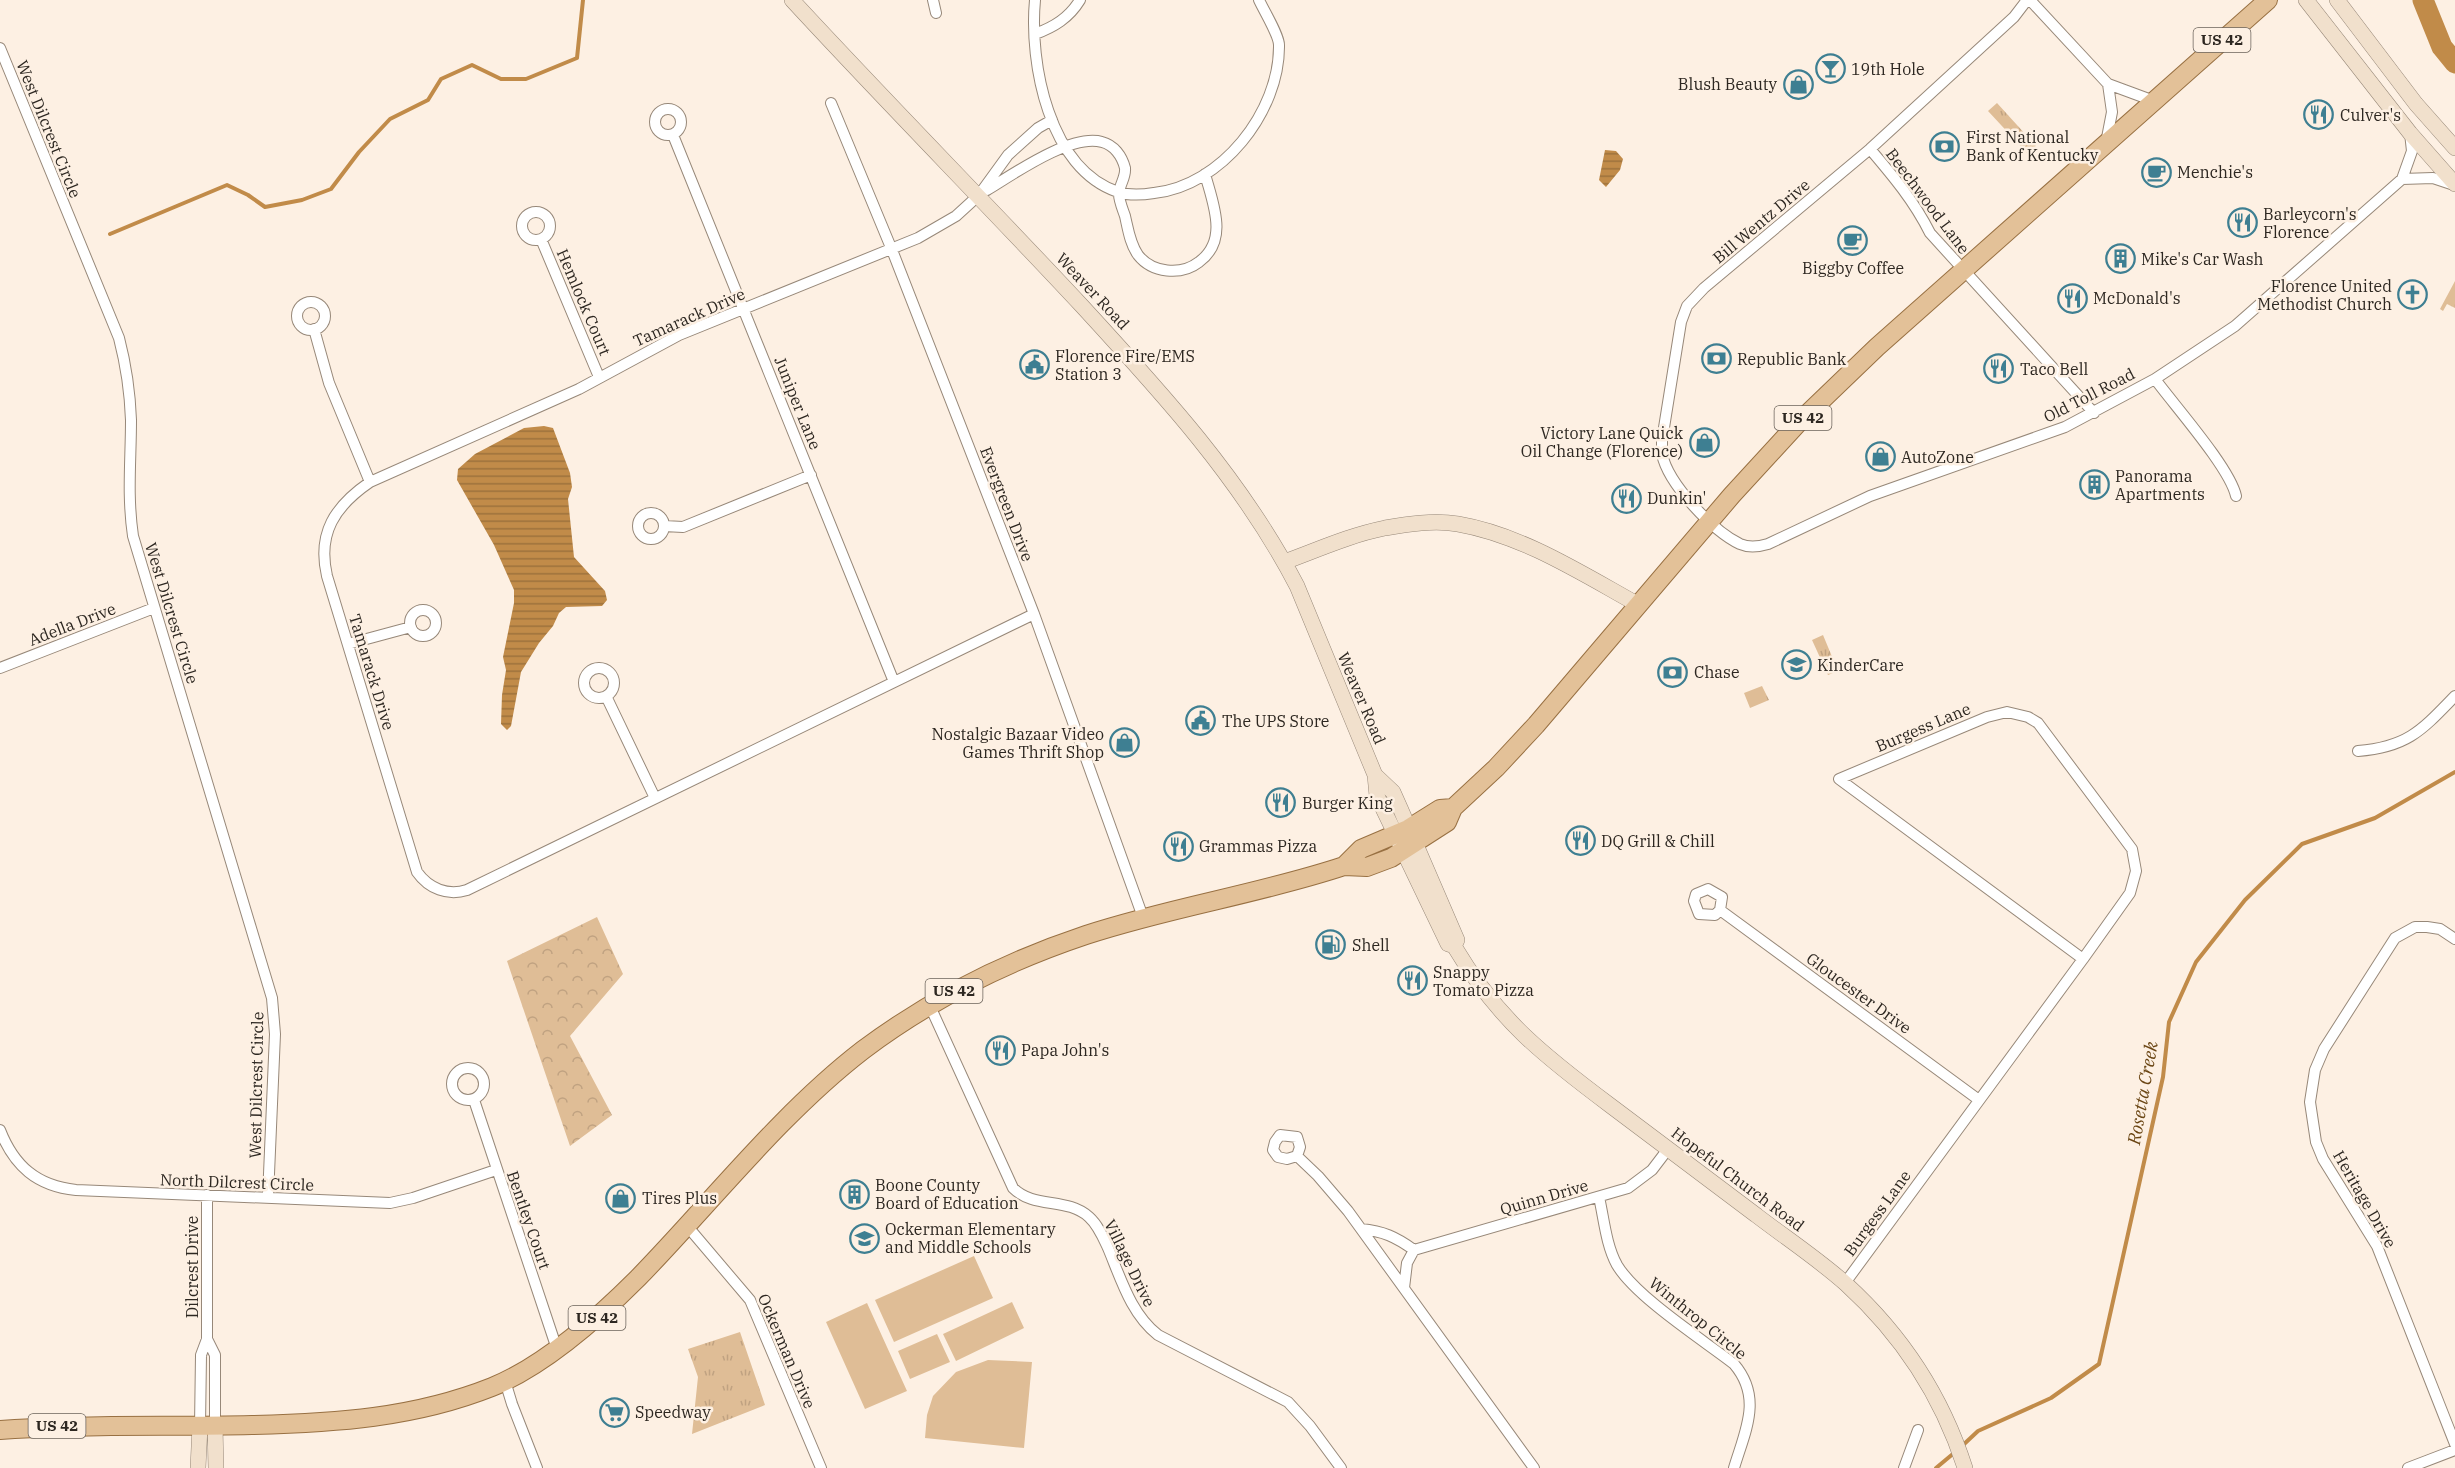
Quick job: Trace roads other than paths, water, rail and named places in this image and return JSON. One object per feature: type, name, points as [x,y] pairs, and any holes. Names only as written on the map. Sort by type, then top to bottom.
[{"type":"main road","name":"Weaver Road","points":[[792,0],[979,195],[1132,359],[1199,436],[1247,504],[1297,586],[1375,775],[1377,796],[1405,840]]},
{"type":"main road","name":"US 42","points":[[0,1430],[53,1426],[208,1426],[371,1419],[441,1405],[505,1381],[557,1349],[597,1317],[688,1227],[796,1109],[831,1076],[891,1029],[929,1004],[1011,963],[1088,935],[1344,866],[1361,849],[1405,840],[1447,822],[1453,808],[1496,768],[1536,725],[1637,604],[1765,458],[1835,386],[2268,0]]},
{"type":"main road","points":[[2306,0],[2410,133],[2455,184]]},
{"type":"main road","points":[[2337,0],[2416,104],[2455,148]]},
{"type":"main road","points":[[1284,562],[1382,528],[1434,523],[1456,524],[1497,534],[1518,543],[1564,564],[1637,604]]},
{"type":"main road","name":"Hopeful Church Road","points":[[1405,840],[1448,944],[1454,946],[1477,981],[1521,1034],[1547,1058],[1845,1283],[1875,1311],[1905,1349],[1944,1414],[1965,1468]]},
{"type":"main road","points":[[198,1468],[208,1426]]},
{"type":"main road","points":[[208,1426],[216,1468]]},
{"type":"street","points":[[933,0],[936,12]]},
{"type":"street","points":[[1035,0],[1035,34],[1040,77],[1052,120],[1065,147],[1089,176],[1119,193],[1136,195],[1161,193],[1183,186],[1205,174],[1231,153],[1249,133],[1264,108],[1274,81],[1280,43],[1259,0]]},
{"type":"street","points":[[1035,34],[1052,28],[1067,17],[1080,0]]},
{"type":"street","points":[[2029,0],[2108,84],[2154,101]]},
{"type":"street","name":"Bill Wentz Drive","points":[[1710,522],[1679,487],[1662,454],[1662,440],[1681,322],[1687,306],[1704,288],[1870,149],[2014,17],[2029,0]]},
{"type":"street","name":"West Dilcrest Circle","points":[[0,48],[119,338],[130,403],[128,475],[130,516],[138,556],[272,998],[275,1034],[268,1197]]},
{"type":"street","points":[[2106,144],[2112,112],[2108,84]]},
{"type":"street","name":"Evergreen Drive","points":[[831,103],[892,250],[1034,614],[1144,920]]},
{"type":"street","points":[[979,195],[1008,155],[1038,128],[1052,120]]},
{"type":"street","name":"Old Toll Road","points":[[1710,522],[1740,544],[1754,547],[1768,544],[1870,496],[2066,427],[2094,413],[2155,379],[2235,326],[2402,179],[2412,152],[2410,133]]},
{"type":"street","name":"Juniper Lane","points":[[673,135],[894,682]]},
{"type":"street","points":[[979,195],[1019,168],[1065,147],[1090,140],[1103,142],[1114,148],[1125,170],[1124,182],[1119,193],[1130,240],[1138,255],[1147,263],[1170,272],[1183,270],[1204,258],[1216,237],[1217,222],[1205,174]]},
{"type":"street","name":"Beechwood Lane","points":[[1870,149],[1917,207],[1929,233],[2094,413]]},
{"type":"street","points":[[2402,179],[2433,178],[2455,184]]},
{"type":"street","name":"Tamarack Drive","points":[[979,195],[956,216],[918,238],[744,308],[657,346],[579,389],[370,482],[342,503],[327,531],[324,544],[327,576],[414,862],[422,878],[431,886],[452,892],[468,890],[1034,614]]},
{"type":"street","name":"Hemlock Court","points":[[541,239],[599,377]]},
{"type":"street","points":[[314,329],[328,383],[370,482]]},
{"type":"street","points":[[2155,379],[2234,485],[2236,495]]},
{"type":"street","points":[[664,526],[683,527],[811,475]]},
{"type":"street","name":"Adella Drive","points":[[0,668],[154,608]]},
{"type":"street","points":[[348,644],[411,627]]},
{"type":"street","points":[[606,696],[655,798]]},
{"type":"street","points":[[2358,751],[2384,749],[2404,741],[2455,696]]},
{"type":"street","name":"Burgess Lane","points":[[1845,1283],[2083,959],[2130,893],[2135,882],[2135,860],[2132,849],[2038,723],[2017,713],[1997,713],[1839,779],[2083,959]]},
{"type":"street","name":"Gloucester Drive","points":[[1720,910],[1979,1100]]},
{"type":"street","name":"Heritage Drive","points":[[2455,939],[2440,929],[2427,927],[2415,927],[2395,938],[2324,1049],[2315,1070],[2310,1102],[2316,1142],[2323,1159],[2377,1245],[2455,1444]]},
{"type":"street","name":"Village Drive","points":[[929,1004],[1013,1188],[1028,1199],[1061,1204],[1088,1216],[1102,1235],[1133,1307],[1147,1327],[1158,1335],[1288,1402],[1310,1425],[1341,1468]]},
{"type":"street","name":"Bentley Court","points":[[474,1100],[557,1349]]},
{"type":"street","name":"North Dilcrest Circle","points":[[0,1130],[16,1162],[35,1178],[60,1189],[378,1203],[402,1201],[496,1170]]},
{"type":"street","name":"Quinn Drive","points":[[1414,1250],[1628,1188],[1641,1180],[1668,1149]]},
{"type":"street","points":[[1297,1156],[1330,1189],[1361,1229],[1534,1468]]},
{"type":"street","name":"Dilcrest Drive","points":[[207,1196],[207,1339],[201,1355],[208,1426]]},
{"type":"street","name":"Winthrop Circle","points":[[1599,1197],[1610,1247],[1625,1276],[1646,1296],[1734,1364],[1742,1374],[1750,1396],[1750,1410],[1734,1468]]},
{"type":"street","name":"Ockerman Drive","points":[[688,1227],[750,1300],[821,1468]]},
{"type":"street","points":[[1361,1229],[1381,1231],[1395,1236],[1414,1250],[1407,1263],[1404,1288]]},
{"type":"street","points":[[505,1381],[537,1468]]},
{"type":"street","points":[[1904,1468],[1918,1430]]},
{"type":"street","points":[[2408,1468],[2455,1450]]},
{"type":"waterway","points":[[110,234],[227,185],[248,195],[265,207],[302,200],[331,189],[359,152],[390,119],[428,100],[441,79],[472,65],[501,79],[526,79],[577,58],[583,0]]},
{"type":"waterway","points":[[2423,0],[2442,47],[2455,63]]},
{"type":"waterway","name":"Rosetta Creek","points":[[1962,1446],[1978,1431],[2051,1398],[2099,1364],[2163,1077],[2169,1022],[2196,962],[2245,900],[2302,844],[2375,818],[2455,772]]},
{"type":"waterway","name":"Rosetta Creek","points":[[1936,1468],[1954,1453]]},
{"type":"place","name":"19th Hole","points":[[1830,69]]},
{"type":"place","name":"Blush Beauty","points":[[1798,84]]},
{"type":"place","name":"Culver's","points":[[2319,115]]},
{"type":"place","name":"First National Bank of Kentucky","points":[[1945,146]]},
{"type":"place","name":"Menchie's","points":[[2156,172]]},
{"type":"place","name":"Barleycorn's Florence","points":[[2242,223]]},
{"type":"place","name":"Biggby Coffee","points":[[1853,240]]},
{"type":"place","name":"Mike's Car Wash","points":[[2120,259]]},
{"type":"place","name":"Florence United Methodist Church","points":[[2413,295]]},
{"type":"place","name":"McDonald's","points":[[2072,298]]},
{"type":"place","name":"Republic Bank","points":[[1716,359]]},
{"type":"place","name":"Florence Fire/EMS Station 3","points":[[1034,365]]},
{"type":"place","name":"Taco Bell","points":[[1999,369]]},
{"type":"place","name":"Victory Lane Quick Oil Change (Florence)","points":[[1704,442]]},
{"type":"place","name":"AutoZone","points":[[1880,457]]},
{"type":"place","name":"Panorama Apartments","points":[[2094,485]]},
{"type":"place","name":"Dunkin'","points":[[1626,498]]},
{"type":"place","name":"KinderCare","points":[[1796,665]]},
{"type":"place","name":"Chase","points":[[1673,672]]},
{"type":"place","name":"The UPS Store","points":[[1201,721]]},
{"type":"place","name":"Nostalgic Bazaar Video Games Thrift Shop","points":[[1125,743]]},
{"type":"place","name":"Burger King","points":[[1281,803]]},
{"type":"place","name":"DQ Grill & Chill","points":[[1580,841]]},
{"type":"place","name":"Grammas Pizza","points":[[1178,846]]},
{"type":"place","name":"Shell","points":[[1331,945]]},
{"type":"place","name":"Snappy Tomato Pizza","points":[[1412,981]]},
{"type":"place","name":"Papa John's","points":[[1000,1050]]},
{"type":"place","name":"Boone County Board of Education","points":[[854,1194]]},
{"type":"place","name":"Tires Plus","points":[[621,1198]]},
{"type":"place","name":"Ockerman Elementary and Middle Schools","points":[[864,1238]]},
{"type":"place","name":"Speedway","points":[[614,1412]]}]
